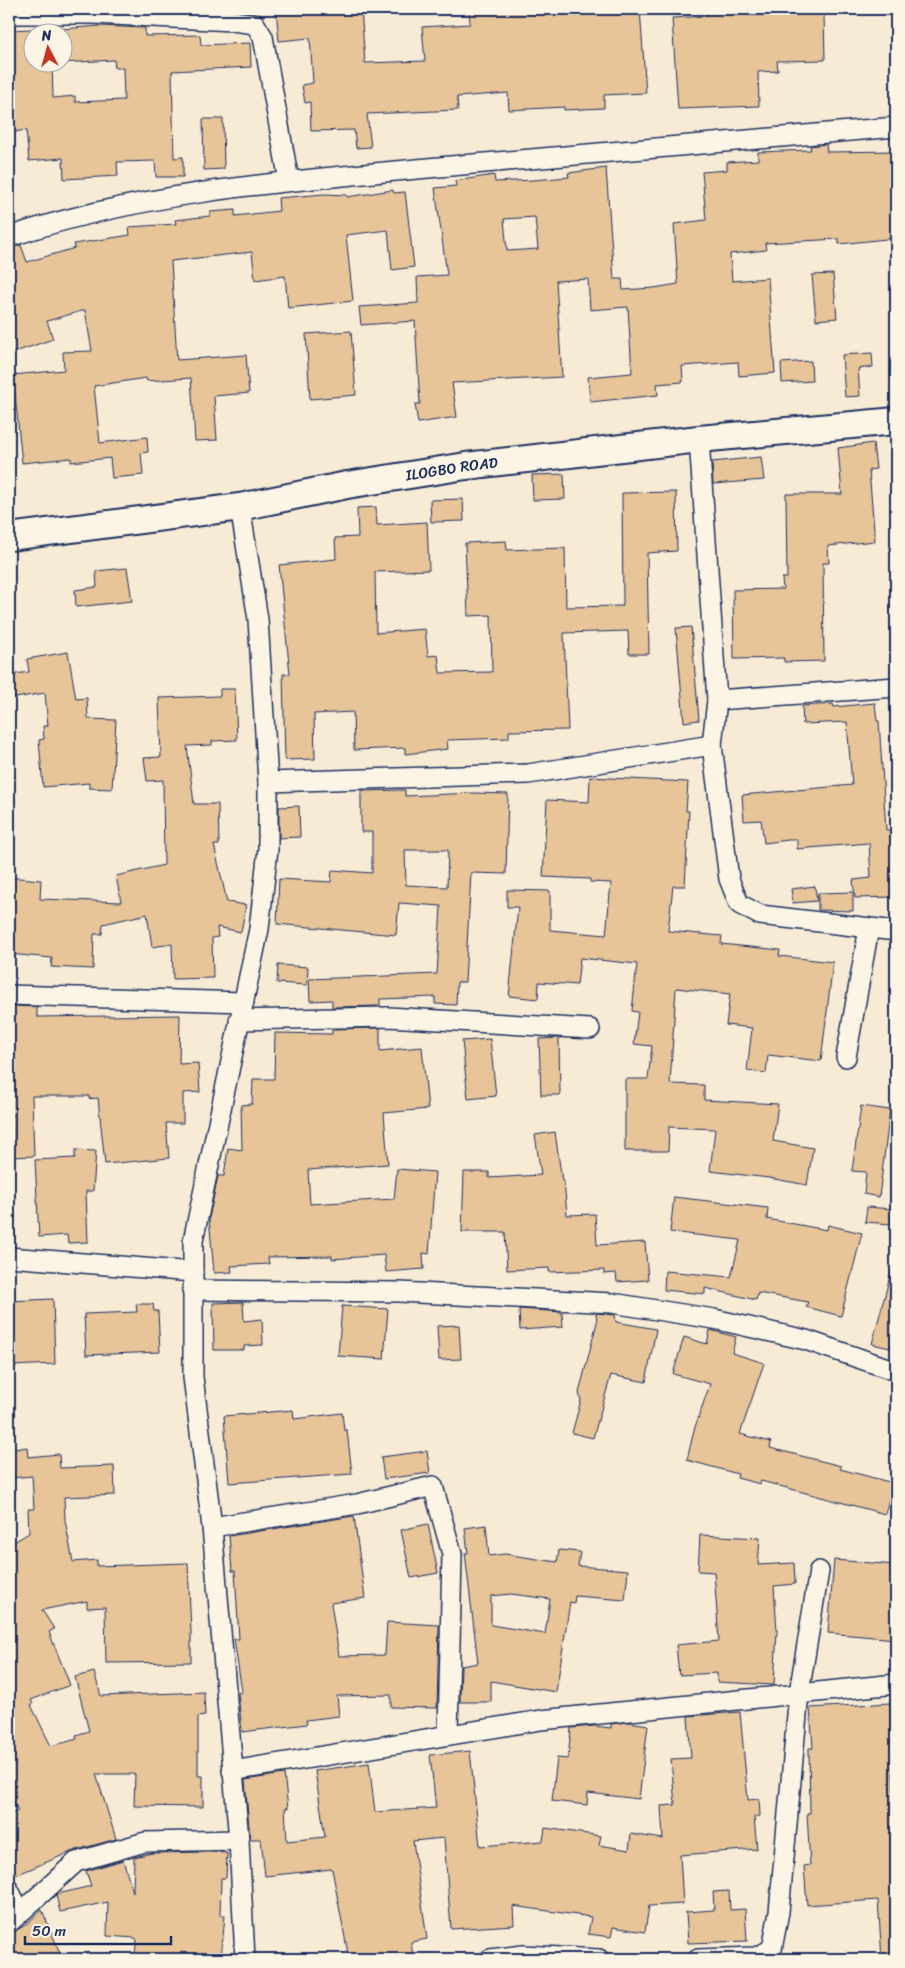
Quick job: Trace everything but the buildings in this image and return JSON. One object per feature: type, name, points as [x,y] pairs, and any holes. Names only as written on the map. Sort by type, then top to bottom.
[{"type":"main road","name":"ILOGBO ROAD","points":[[9,537],[240,507],[347,485],[466,466],[699,440],[896,422]]},
{"type":"street","points":[[9,14],[93,14],[232,21],[255,24],[263,37],[289,180]]},
{"type":"street","points":[[9,237],[41,226],[104,211],[289,180],[896,126]]},
{"type":"street","points":[[699,440],[717,700],[712,745],[729,879],[739,904],[760,915],[896,931]]},
{"type":"street","points":[[240,507],[258,619],[268,782],[268,849],[259,929],[193,1241],[192,1281],[193,1377],[212,1527],[239,1840],[245,1959]]},
{"type":"street","points":[[717,700],[896,687]]},
{"type":"street","points":[[268,782],[528,774],[712,745]]},
{"type":"street","points":[[846,1057],[869,928]]},
{"type":"street","points":[[9,995],[244,1002]]},
{"type":"street","points":[[239,1020],[388,1017],[590,1029]]},
{"type":"street","points":[[9,1257],[192,1281],[612,1303],[714,1319],[806,1340],[896,1371]]},
{"type":"street","points":[[212,1527],[357,1504],[433,1486],[452,1554],[448,1736]]},
{"type":"street","points":[[698,1959],[756,1957],[772,1949],[778,1912],[799,1693],[819,1571]]},
{"type":"street","points":[[232,1771],[541,1720],[896,1684]]},
{"type":"street","points":[[14,1918],[76,1862],[145,1842],[239,1840]]},
{"type":"street","points":[[9,1890],[14,1918]]},
{"type":"street","points":[[490,1959],[523,1955],[599,1959]]}]
